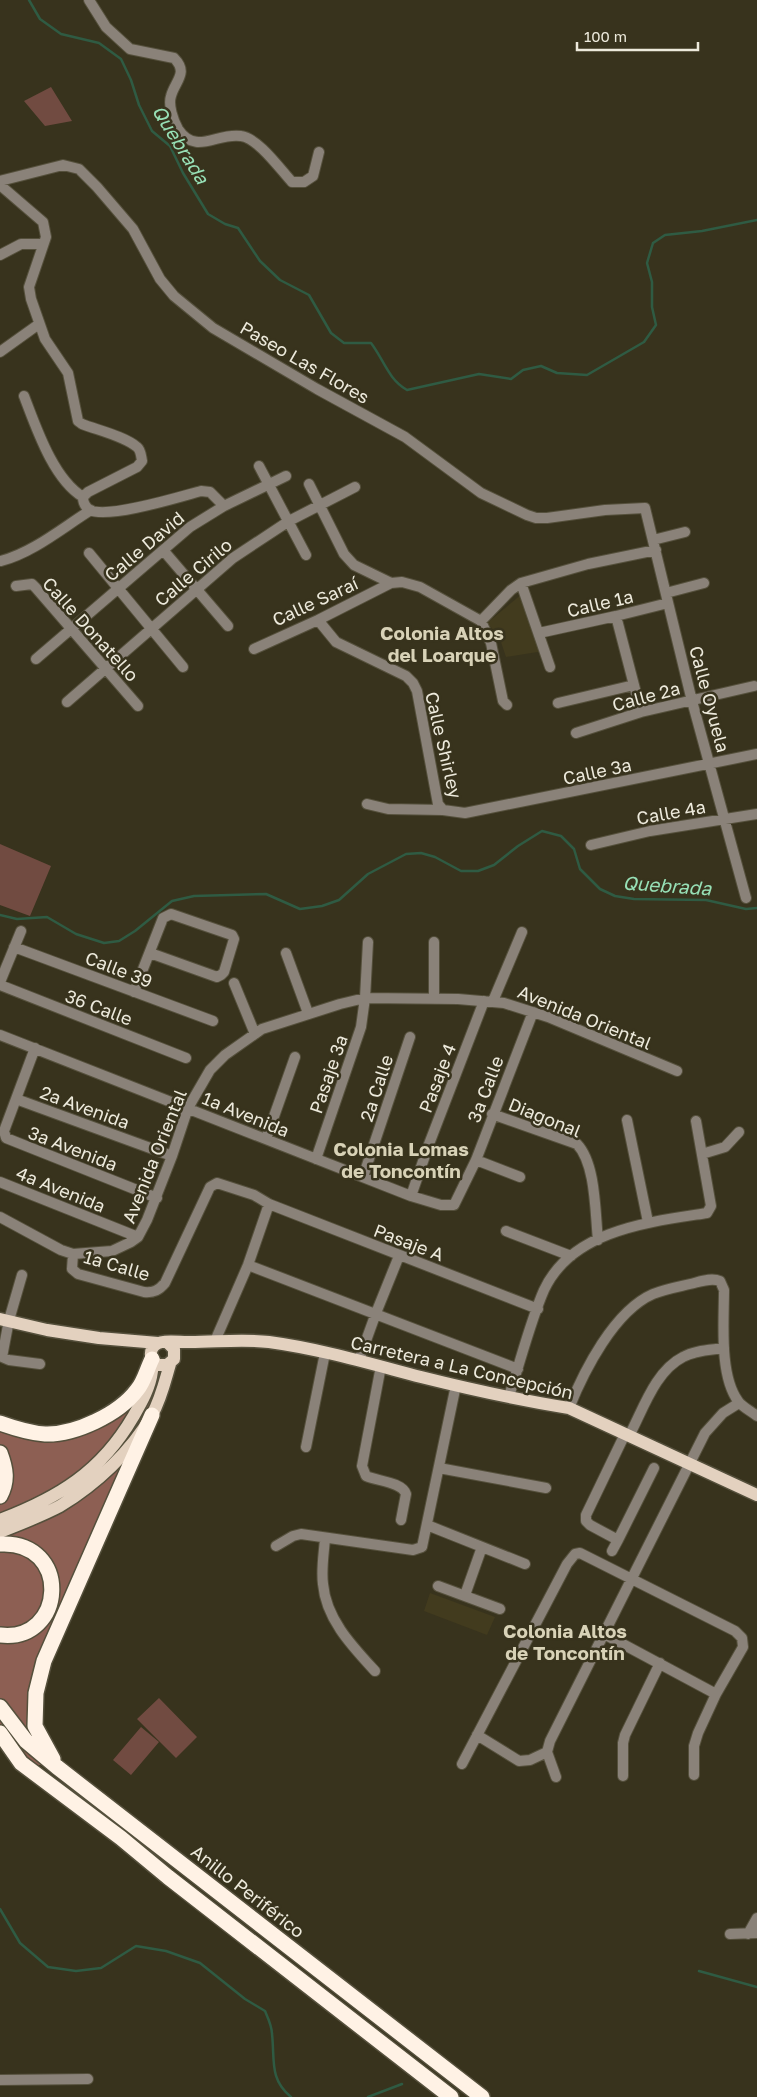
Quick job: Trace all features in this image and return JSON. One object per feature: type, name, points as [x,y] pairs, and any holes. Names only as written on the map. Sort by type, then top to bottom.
[{"type":"highway","points":[[0,1423],[27,1431],[47,1434],[69,1431],[93,1423],[114,1411],[137,1390],[152,1358]]},
{"type":"highway","points":[[57,1767],[35,1726],[36,1693],[44,1661],[152,1415]]},
{"type":"highway","points":[[0,1453],[6,1470],[4,1488],[0,1496]]},
{"type":"highway","points":[[0,1544],[19,1544],[32,1550],[43,1560],[49,1572],[52,1585],[51,1598],[46,1613],[37,1625],[26,1633],[10,1636],[0,1635]]},
{"type":"highway","name":"Anillo Periférico","points":[[0,1706],[26,1741],[57,1767],[482,2097]]},
{"type":"highway","points":[[0,1733],[21,1763]]},
{"type":"highway","points":[[0,1747],[121,1838],[168,1878],[451,2097]]},
{"type":"main road","points":[[4,1320],[47,1330],[124,1342],[152,1358],[161,1366],[209,1342]]},
{"type":"main road","name":"Carretera a La Concepción","points":[[124,1342],[269,1342],[359,1360],[456,1385],[569,1408],[757,1495]]},
{"type":"main road","points":[[0,1520],[30,1509],[54,1497],[78,1482],[98,1463],[121,1438],[142,1401],[151,1378],[152,1348],[163,1343],[174,1350],[161,1395],[152,1415],[130,1446],[86,1489],[58,1507],[0,1532]]},
{"type":"street","points":[[89,0],[106,27],[130,49],[174,58],[179,63],[182,72],[170,97],[171,113],[178,128],[188,140],[198,143],[241,136],[254,141],[292,182],[304,182],[313,176],[319,152]]},
{"type":"street","name":"Paseo Las Flores","points":[[0,181],[63,165],[79,169],[134,229],[160,279],[174,296],[213,328],[317,389],[405,437],[481,493],[536,518],[605,510],[645,508]]},
{"type":"street","points":[[0,185],[43,222],[46,238],[29,287],[45,339],[68,374],[78,421],[128,441],[138,448],[141,453],[142,461],[137,467],[88,492],[82,497]]},
{"type":"street","points":[[0,255],[20,244],[44,244]]},
{"type":"street","points":[[0,352],[39,324]]},
{"type":"street","points":[[24,396],[44,448],[69,486],[82,497],[86,506],[91,510],[116,512],[201,491],[210,492],[224,506]]},
{"type":"street","points":[[259,466],[306,555]]},
{"type":"street","name":"Calle David","points":[[36,659],[190,527],[224,506],[286,476]]},
{"type":"street","points":[[308,484],[344,554],[354,564],[391,583],[402,582],[420,587],[481,621],[491,643],[503,701],[507,705]]},
{"type":"street","name":"Calle Cirilo","points":[[66,702],[233,558],[289,521],[355,487]]},
{"type":"street","name":"Calle Oyuela","points":[[645,508],[692,700],[746,898]]},
{"type":"street","points":[[1,561],[12,558],[34,546],[91,510]]},
{"type":"street","points":[[481,621],[511,590],[521,583],[654,545],[685,532]]},
{"type":"street","points":[[163,550],[228,626]]},
{"type":"street","points":[[89,553],[183,667]]},
{"type":"street","name":"Calle Saraí","points":[[254,649],[318,620],[391,583]]},
{"type":"street","points":[[521,583],[550,667]]},
{"type":"street","name":"Calle 1a","points":[[539,633],[616,616],[704,583]]},
{"type":"street","name":"Calle Donatello","points":[[16,586],[32,584],[138,706]]},
{"type":"street","points":[[616,616],[641,712]]},
{"type":"street","name":"Calle Shirley","points":[[318,620],[336,642],[406,676],[413,683],[420,704],[438,804],[443,810]]},
{"type":"street","points":[[558,703],[634,685]]},
{"type":"street","name":"Calle 2a","points":[[576,733],[641,712],[754,686]]},
{"type":"street","name":"Calle 3a","points":[[367,804],[388,809],[443,810],[465,813],[757,754]]},
{"type":"street","name":"Calle 4a","points":[[591,845],[650,831],[757,814]]},
{"type":"street","points":[[134,992],[163,918],[171,914],[232,935],[234,945],[222,976],[217,976],[150,953]]},
{"type":"street","points":[[0,982],[21,931]]},
{"type":"street","name":"Pasaje 4","points":[[411,1196],[429,1144],[489,1001],[522,932]]},
{"type":"street","name":"Pasaje 3a","points":[[316,1159],[361,1027],[365,998],[368,942]]},
{"type":"street","points":[[434,942],[434,998]]},
{"type":"street","name":"Calle 39","points":[[14,946],[213,1020]]},
{"type":"street","points":[[286,953],[308,1014]]},
{"type":"street","name":"36 Calle","points":[[0,982],[186,1058]]},
{"type":"street","points":[[234,983],[255,1034]]},
{"type":"street","name":"Avenida Oriental","points":[[73,1254],[112,1251],[123,1247],[138,1237],[157,1198],[188,1108],[210,1070],[225,1055],[262,1029],[308,1014],[365,998],[434,998],[489,1001],[533,1012],[677,1071]]},
{"type":"street","name":"3a Calle","points":[[454,1205],[476,1160],[492,1114],[533,1012]]},
{"type":"street","name":"1a Avenida","points":[[0,1035],[411,1196],[441,1205],[454,1205]]},
{"type":"street","name":"2a Calle","points":[[363,1177],[410,1038]]},
{"type":"street","points":[[16,1099],[34,1048]]},
{"type":"street","points":[[266,1139],[296,1057]]},
{"type":"street","name":"3a Avenida","points":[[16,1099],[4,1131],[6,1138],[157,1198]]},
{"type":"street","name":"2a Avenida","points":[[16,1099],[172,1156]]},
{"type":"street","name":"Diagonal","points":[[492,1114],[577,1144],[584,1151],[590,1172],[598,1240]]},
{"type":"street","points":[[627,1120],[648,1222]]},
{"type":"street","points":[[509,1396],[544,1290],[552,1277],[570,1256],[598,1240],[648,1222],[710,1211],[711,1206],[696,1121]]},
{"type":"street","points":[[702,1154],[725,1146],[739,1132]]},
{"type":"street","points":[[476,1160],[520,1178]]},
{"type":"street","name":"4a Avenida","points":[[0,1182],[138,1237]]},
{"type":"street","name":"1a Calle","points":[[0,1217],[61,1250],[73,1254],[72,1266],[74,1272],[144,1292],[152,1292],[159,1289],[165,1283],[212,1184],[217,1183],[254,1195],[269,1204]]},
{"type":"street","points":[[209,1342],[248,1265],[269,1204]]},
{"type":"street","name":"Pasaje A","points":[[269,1204],[538,1309]]},
{"type":"street","points":[[506,1231],[570,1256]]},
{"type":"street","points":[[359,1360],[399,1256]]},
{"type":"street","points":[[248,1265],[518,1369]]},
{"type":"street","points":[[22,1276],[4,1320],[2,1357],[9,1360],[40,1364]]},
{"type":"street","points":[[569,1408],[599,1350],[618,1322],[635,1306],[652,1295],[672,1288],[712,1279],[720,1281],[724,1290],[724,1348],[731,1388],[739,1403],[757,1416]]},
{"type":"street","points":[[618,1540],[590,1525],[586,1521],[586,1515],[627,1435],[659,1378],[670,1366],[683,1356],[699,1351],[724,1348]]},
{"type":"street","points":[[306,1447],[325,1353]]},
{"type":"street","points":[[381,1366],[362,1466],[366,1476],[405,1490],[406,1494],[401,1520]]},
{"type":"street","points":[[276,1546],[293,1536],[302,1534],[417,1550],[424,1545],[456,1385]]},
{"type":"street","points":[[556,1777],[547,1752],[550,1741],[705,1433],[712,1424],[739,1403]]},
{"type":"street","points":[[439,1468],[546,1488]]},
{"type":"street","points":[[612,1551],[654,1468]]},
{"type":"street","points":[[427,1525],[525,1564]]},
{"type":"street","points":[[324,1538],[322,1581],[329,1610],[349,1642],[375,1671]]},
{"type":"street","points":[[465,1595],[482,1547]]},
{"type":"street","points":[[462,1764],[573,1556],[576,1554],[585,1555],[632,1578],[739,1634],[743,1642],[743,1648],[716,1694],[694,1746],[694,1775]]},
{"type":"street","points":[[438,1586],[500,1609]]},
{"type":"street","points":[[604,1634],[716,1694]]},
{"type":"street","points":[[623,1776],[623,1743],[625,1735],[660,1663]]},
{"type":"street","points":[[477,1735],[519,1761],[530,1760],[547,1752]]},
{"type":"street","points":[[730,1934],[753,1933],[757,1918]]},
{"type":"street","points":[[0,2080],[88,2079]]},
{"type":"shaded area","points":[[51,87],[72,121],[45,126],[24,101]]},
{"type":"shaded area","points":[[528,589],[550,650],[506,657],[499,636],[487,623]]},
{"type":"shaded area","points":[[0,844],[51,866],[30,916],[0,905]]},
{"type":"shaded area","points":[[153,1361],[170,1364],[44,1661],[35,1726],[57,1767],[21,1763],[0,1747],[0,1423],[47,1434],[114,1411]]},
{"type":"shaded area","points":[[430,1593],[495,1617],[487,1635],[424,1611]]},
{"type":"shaded area","points":[[159,1698],[197,1737],[176,1758],[137,1719]]},
{"type":"shaded area","points":[[141,1727],[159,1742],[131,1775],[113,1760]]},
{"type":"waterway","name":"Quebrada","points":[[29,0],[40,19],[61,34],[99,43],[121,59],[131,80],[139,105],[152,131],[170,146],[183,173],[208,214],[225,224],[238,228],[260,261],[280,280],[309,295],[331,333],[344,343],[371,343],[391,375],[407,390],[479,374],[511,379],[523,370],[541,366],[557,373],[587,375],[644,342],[656,325],[652,307],[652,282],[647,263],[653,243],[665,235],[702,231],[757,220]]},
{"type":"waterway","name":"Quebrada","points":[[0,915],[17,919],[47,917],[76,934],[104,943],[119,941],[135,931],[172,901],[194,896],[266,894],[300,909],[322,906],[339,900],[368,874],[406,854],[421,853],[435,857],[461,871],[478,871],[494,865],[518,846],[542,831],[561,836],[574,849],[580,869],[600,889],[615,896],[634,899],[706,900],[746,909],[757,908]]},
{"type":"waterway","points":[[0,1909],[20,1943],[48,1967],[76,1971],[101,1968],[136,1946],[166,1951],[200,1963],[245,1999],[265,2011],[270,2022],[276,2076],[279,2083],[291,2097]]},
{"type":"waterway","points":[[699,1971],[757,1987]]},
{"type":"waterway","points":[[368,2097],[402,2084]]},
{"type":"district","name":"Colonia Altos del Loarque","points":[[442,643]]},
{"type":"district","name":"Colonia Lomas de Toncontín","points":[[401,1159]]},
{"type":"district","name":"Colonia Altos de Toncontín","points":[[565,1641]]}]
